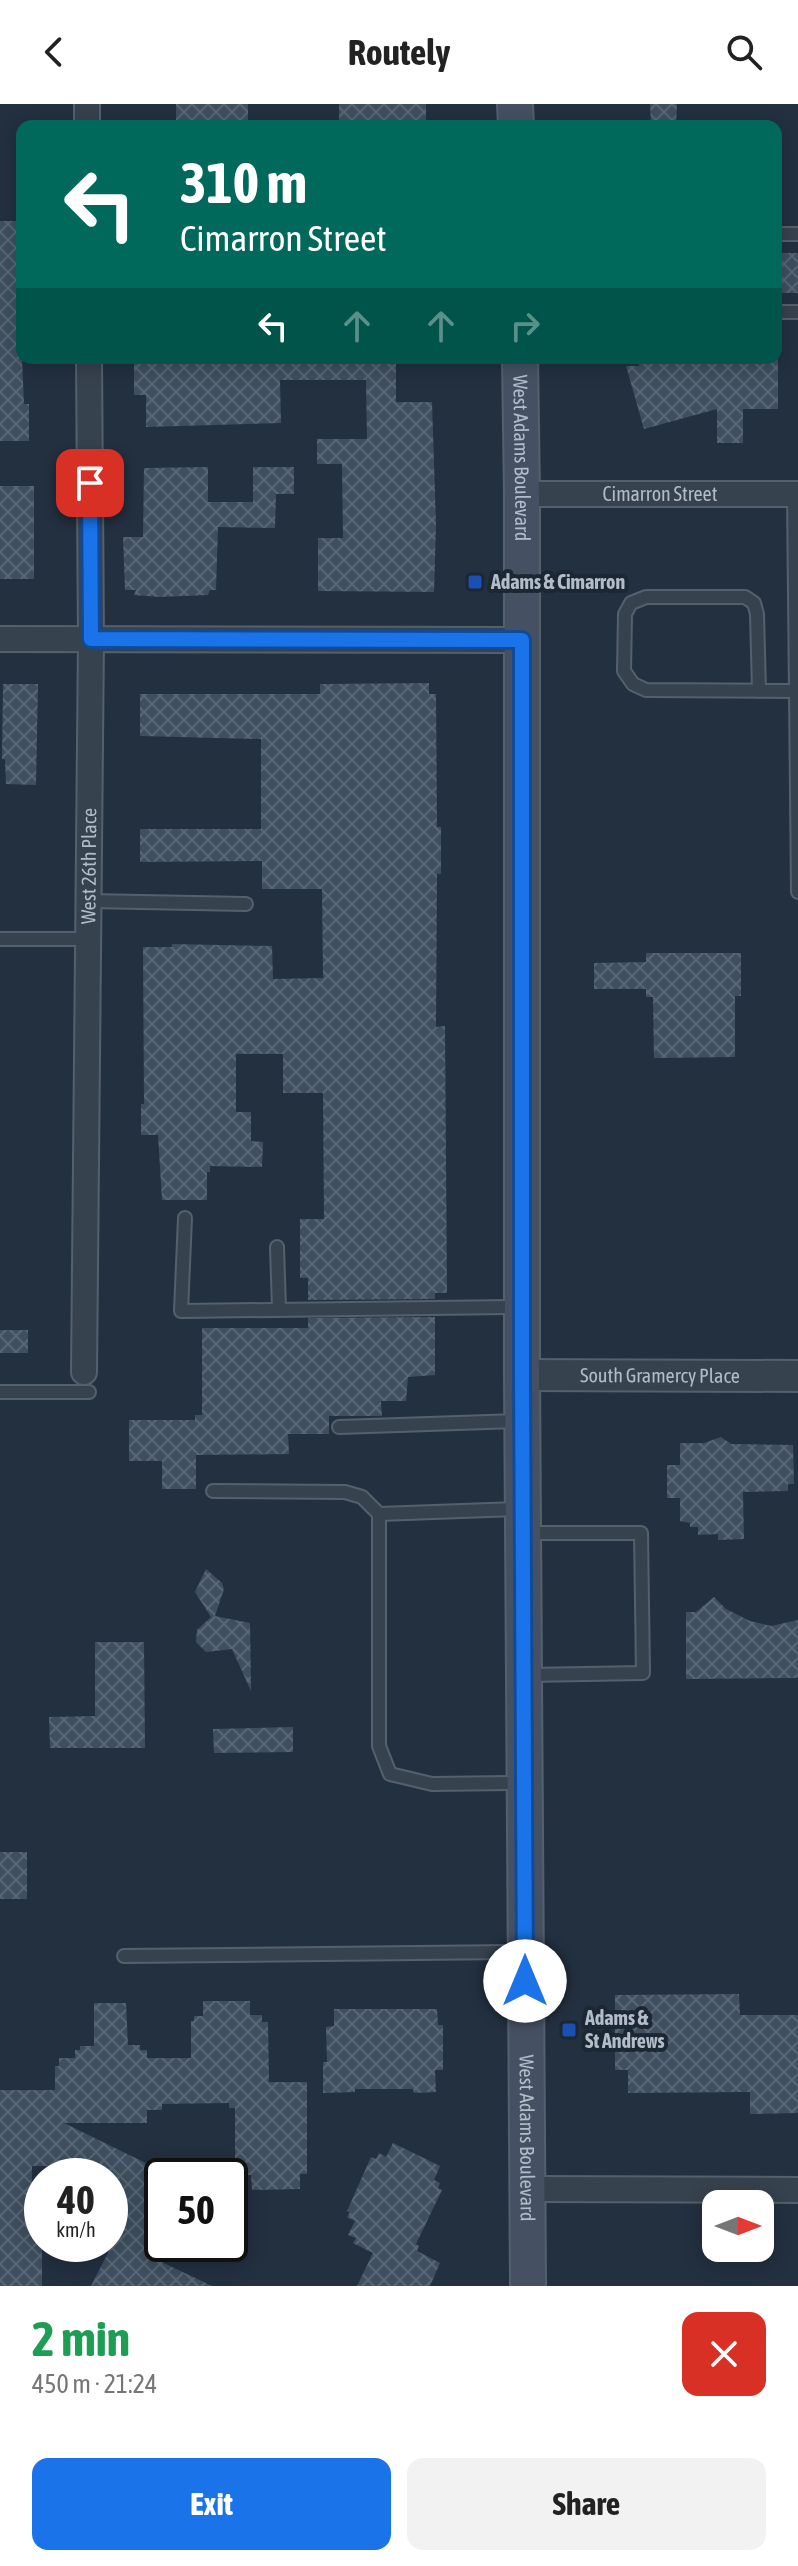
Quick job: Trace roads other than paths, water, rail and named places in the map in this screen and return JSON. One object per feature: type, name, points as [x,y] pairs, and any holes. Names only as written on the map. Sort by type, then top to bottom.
[{"type":"main road","name":"West Adams Boulevard","points":[[520,364],[522,1421],[528,2286]]},
{"type":"street","name":"West 26th Place","points":[[86,1382],[91,639],[89,364]]},
{"type":"street","name":"Cimarron Street","points":[[522,494],[796,494]]},
{"type":"street","points":[[0,639],[522,640]]},
{"type":"street","name":"South Gramercy Place","points":[[522,1375],[798,1376]]},
{"type":"street","points":[[527,2189],[798,2190]]},
{"type":"lane","points":[[796,494],[798,892]]},
{"type":"lane","points":[[759,691],[754,603],[745,597],[646,597],[631,603],[625,614],[624,671],[633,684],[646,690],[759,691],[797,690]]},
{"type":"lane","points":[[89,901],[246,904]]},
{"type":"lane","points":[[0,939],[89,939]]},
{"type":"lane","points":[[185,1218],[181,1311],[522,1307]]},
{"type":"lane","points":[[277,1247],[279,1309]]},
{"type":"lane","points":[[0,1392],[86,1382]]},
{"type":"lane","points":[[339,1427],[522,1421]]},
{"type":"lane","points":[[213,1491],[345,1492],[362,1497],[379,1514],[523,1521],[641,1533],[643,1673],[524,1675]]},
{"type":"lane","points":[[379,1514],[379,1746],[390,1774],[432,1784],[524,1783]]},
{"type":"lane","points":[[124,1956],[525,1952]]},
{"type":"place","name":"Adams & Cimarron","points":[[475,582]]},
{"type":"place","name":"Adams & St Andrews","points":[[569,2030]]}]
